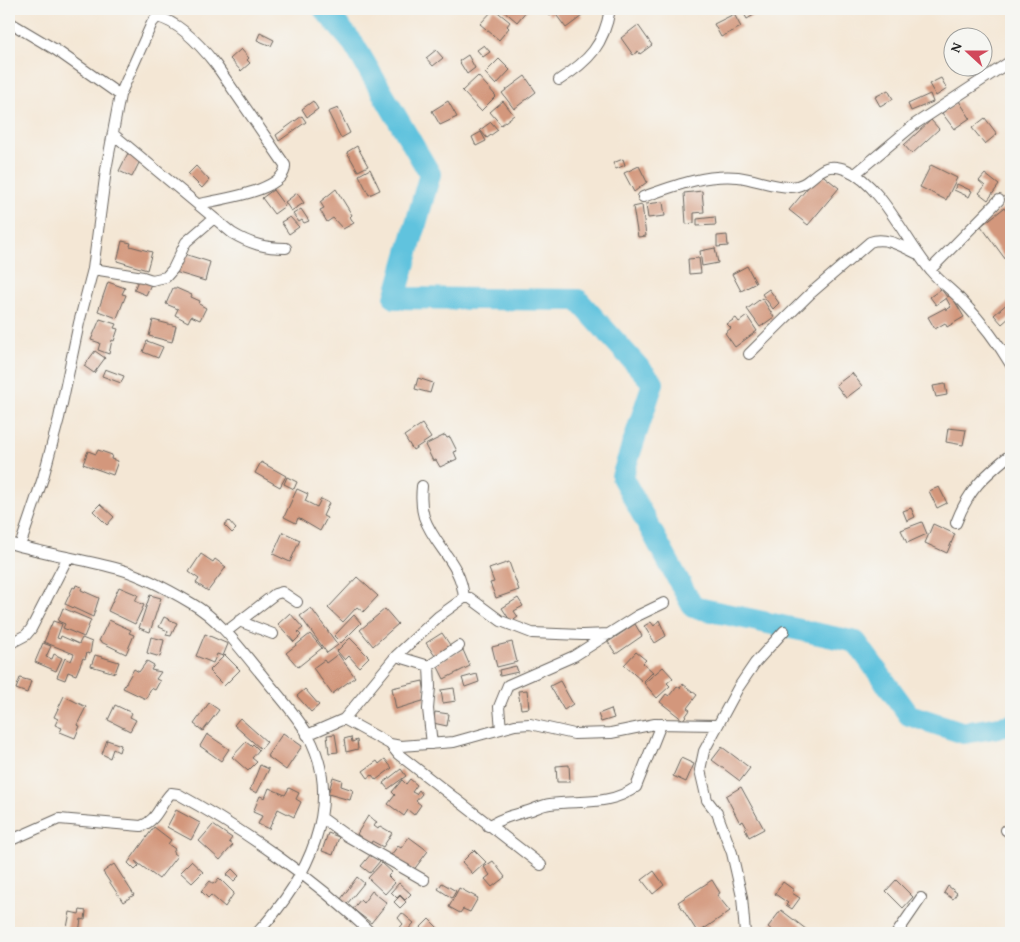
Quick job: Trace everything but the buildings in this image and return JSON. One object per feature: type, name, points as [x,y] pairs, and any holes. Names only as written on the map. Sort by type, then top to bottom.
[{"type":"street","points":[[559,80],[588,59],[604,33],[610,9]]},
{"type":"street","points":[[20,546],[43,478],[59,418],[79,322],[93,269],[106,170],[120,95],[152,22],[157,17],[165,19],[204,50],[285,165],[282,178],[261,189],[199,204]]},
{"type":"street","points":[[9,22],[56,50],[120,95]]},
{"type":"street","points":[[856,174],[914,124],[1011,62]]},
{"type":"street","points":[[113,134],[214,218],[249,243],[268,248],[286,248]]},
{"type":"street","points":[[643,197],[686,182],[714,176],[752,179],[790,187],[802,185],[824,167],[831,166],[856,174],[887,208],[930,270],[964,303],[1011,365]]},
{"type":"street","points":[[930,270],[999,200]]},
{"type":"street","points":[[93,269],[143,276],[152,280],[166,277],[173,269],[186,242],[214,218]]},
{"type":"street","points":[[749,354],[811,293],[870,242],[877,239],[886,240],[918,254]]},
{"type":"street","points":[[956,523],[965,499],[982,479],[1011,454]]},
{"type":"street","points":[[422,486],[421,500],[424,518],[462,582],[464,598]]},
{"type":"street","points":[[9,543],[121,570],[172,592],[210,614],[227,631],[308,735],[323,785],[322,818],[302,876],[257,933]]},
{"type":"street","points":[[9,644],[26,635],[31,629],[68,557]]},
{"type":"street","points":[[227,631],[274,594],[282,592],[297,602]]},
{"type":"street","points":[[308,735],[344,719],[396,656],[439,616],[464,598],[470,598],[501,621],[532,633],[610,634]]},
{"type":"street","points":[[501,729],[499,707],[508,685],[574,656],[637,616],[664,602]]},
{"type":"street","points":[[239,621],[273,634]]},
{"type":"street","points":[[745,933],[742,897],[732,853],[717,812],[707,800],[700,770],[704,751],[717,725],[755,663],[784,631]]},
{"type":"street","points":[[429,666],[459,646]]},
{"type":"street","points":[[396,656],[429,666]]},
{"type":"street","points":[[429,666],[428,709],[432,744]]},
{"type":"street","points":[[344,719],[390,744],[401,746],[454,742],[515,725],[530,724],[574,734],[611,733],[661,724],[717,725]]},
{"type":"street","points":[[488,826],[502,818],[539,806],[597,802],[628,793],[636,787],[661,724]]},
{"type":"street","points":[[390,744],[398,754],[488,826],[541,865]]},
{"type":"street","points":[[9,841],[59,819],[141,826],[148,824],[172,793],[203,807],[241,832],[343,906],[371,933]]},
{"type":"street","points":[[322,818],[347,836],[372,848],[424,880]]},
{"type":"street","points":[[897,933],[921,898]]},
{"type":"waterway","points":[[324,9],[353,43],[430,174],[395,298],[578,300],[653,383],[622,477],[693,607],[856,642],[909,715],[964,733],[1011,725]]}]
